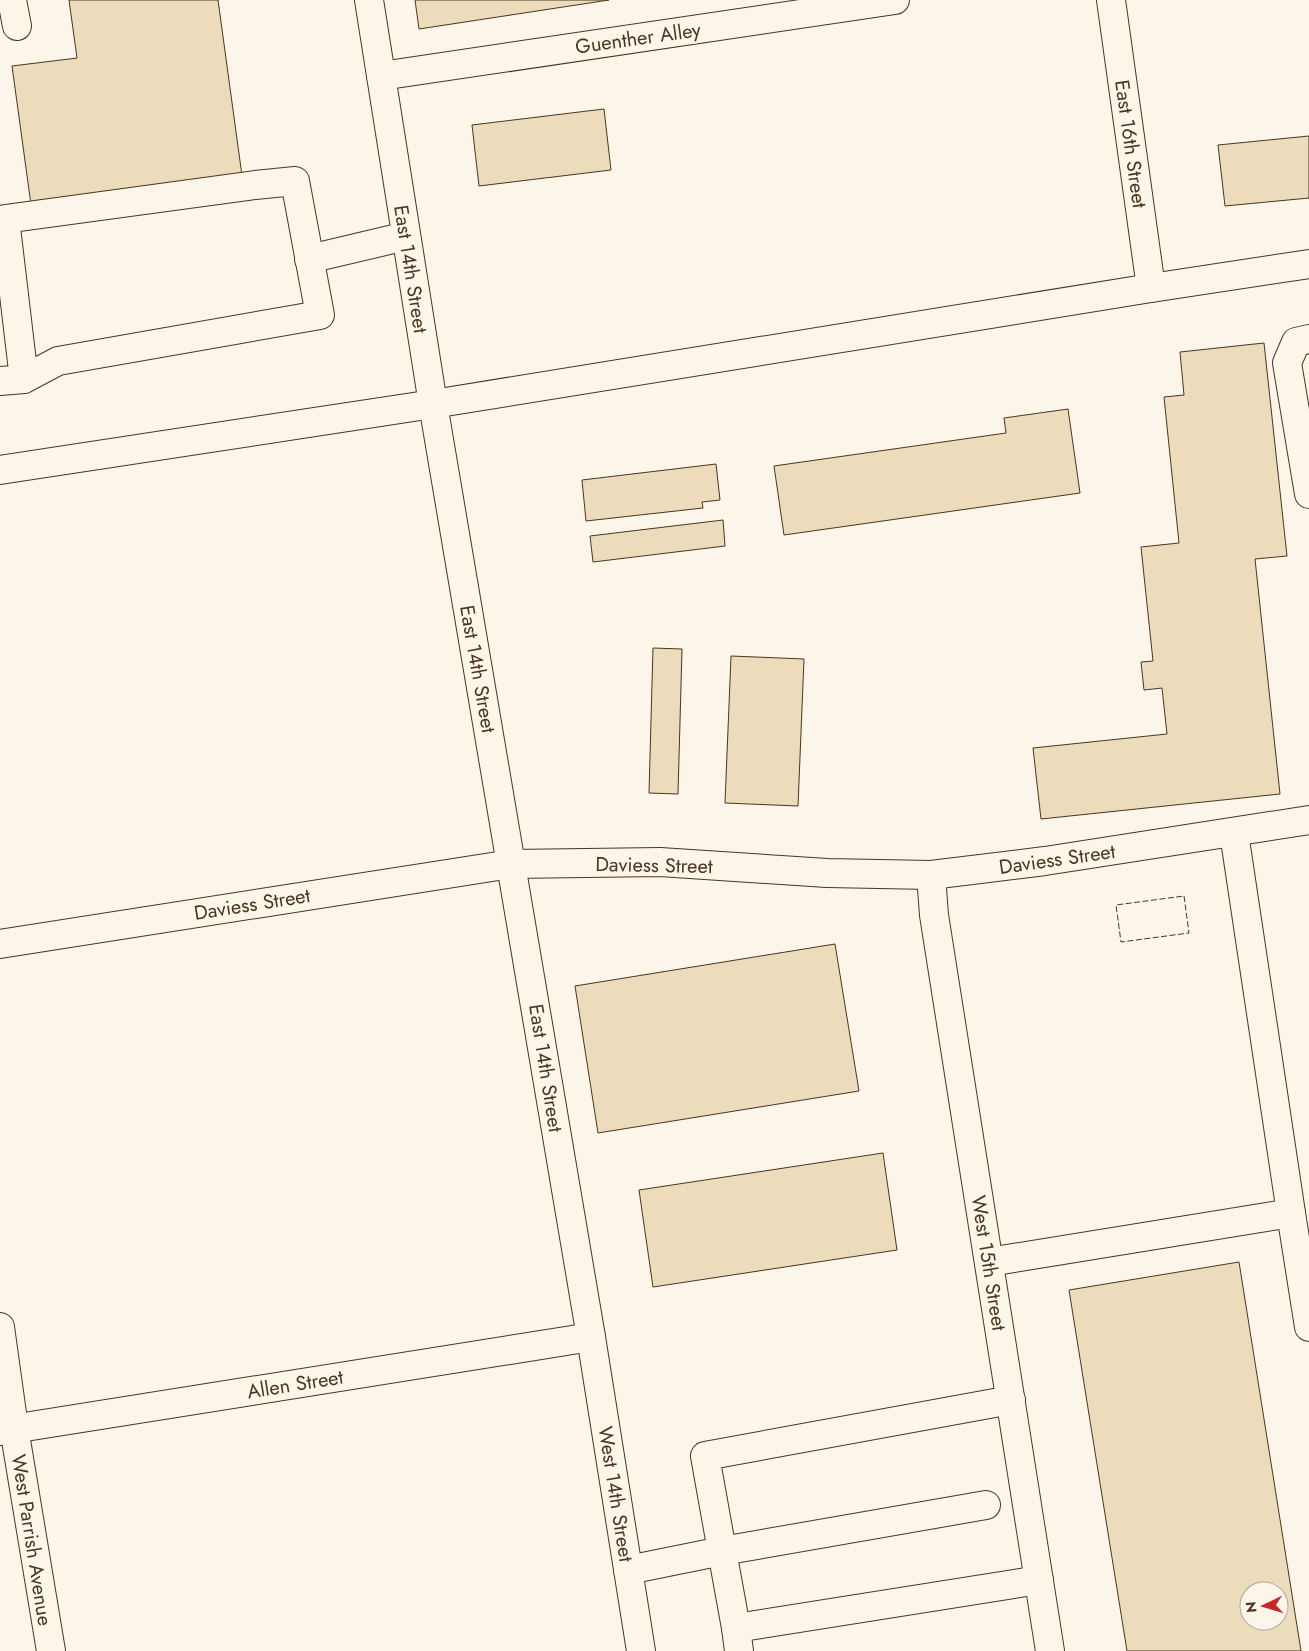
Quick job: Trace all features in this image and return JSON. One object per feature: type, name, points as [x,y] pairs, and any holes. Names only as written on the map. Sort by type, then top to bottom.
[{"type":"street","points":[[12,0],[16,26]]},
{"type":"street","name":"East 14th Street","points":[[369,0],[433,404],[512,864],[590,1337]]},
{"type":"street","name":"Guenther Alley","points":[[381,76],[895,0]]},
{"type":"street","name":"East 16th Street","points":[[1111,0],[1151,288]]},
{"type":"street","points":[[294,181],[320,314],[58,361],[12,380],[5,219],[294,181]]},
{"type":"street","points":[[309,259],[406,236]]},
{"type":"street","points":[[0,470],[433,404],[1309,264]]},
{"type":"street","points":[[1302,340],[1287,363],[1309,494]]},
{"type":"street","name":"Daviess Street","points":[[0,944],[512,864],[660,862],[827,873],[931,875],[1045,861],[1309,820]]},
{"type":"street","points":[[1234,833],[1309,1327]]},
{"type":"street","name":"West 15th Street","points":[[931,875],[934,915],[1050,1651]]},
{"type":"street","points":[[989,1262],[1291,1213]]},
{"type":"street","name":"West Parrish Avenue","points":[[0,1327],[7,1429],[51,1651]]},
{"type":"street","name":"Allen Street","points":[[7,1429],[590,1337]]},
{"type":"street","name":"West 14th Street","points":[[590,1337],[641,1651]]},
{"type":"street","points":[[1011,1400],[704,1456],[738,1640],[1039,1580]]},
{"type":"street","points":[[628,1570],[722,1551],[986,1505]]},
{"type":"building","points":[[69,0],[218,0],[243,183],[32,212],[12,66],[77,58]]},
{"type":"building","points":[[415,0],[609,0],[419,29]]},
{"type":"building","points":[[604,109],[611,170],[479,186],[472,125]]},
{"type":"building","points":[[1309,136],[1309,198],[1225,206],[1218,145]]},
{"type":"building","points":[[1264,343],[1287,556],[1255,559],[1280,794],[1041,819],[1033,748],[1167,734],[1162,688],[1144,690],[1141,662],[1153,661],[1141,547],[1179,543],[1164,397],[1184,395],[1180,352]]},
{"type":"building","points":[[1068,409],[1080,493],[784,535],[774,466],[1006,433],[1004,418]]},
{"type":"building","points":[[716,464],[720,500],[702,502],[703,508],[586,521],[582,480]]},
{"type":"building","points":[[723,520],[725,546],[593,562],[590,536]]},
{"type":"building","points":[[653,648],[682,649],[678,794],[649,793]]},
{"type":"building","points":[[731,656],[804,659],[798,806],[725,803]]},
{"type":"building","points":[[835,944],[859,1091],[598,1133],[575,986]]},
{"type":"building","points":[[883,1153],[897,1250],[653,1287],[639,1190]]},
{"type":"building","points":[[1239,1262],[1301,1651],[1127,1651],[1069,1290]]},
{"type":"fence","points":[[1184,896],[1189,933],[1121,942],[1116,905],[1184,896]]}]
